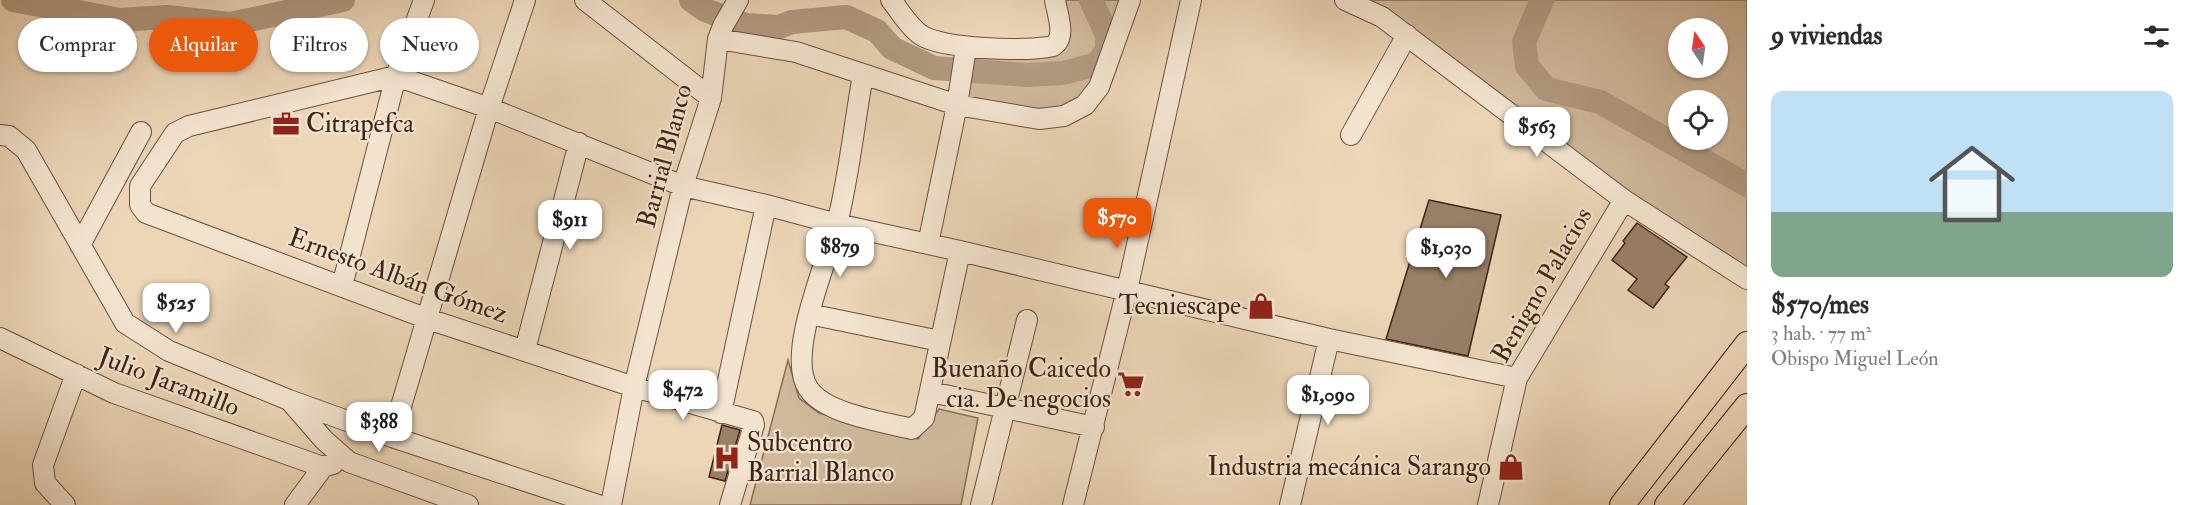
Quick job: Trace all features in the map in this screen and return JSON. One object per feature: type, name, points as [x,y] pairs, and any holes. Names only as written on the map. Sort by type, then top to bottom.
[{"type":"main road","points":[[1622,505],[1747,344]]},
{"type":"main road","points":[[1674,503],[1747,406]]},
{"type":"street","points":[[342,286],[396,75],[424,0]]},
{"type":"street","points":[[392,437],[489,108],[525,0]]},
{"type":"street","points":[[585,0],[711,98]]},
{"type":"street","name":"Barrial Blanco","points":[[611,505],[634,387],[683,186],[711,98],[721,32],[738,0]]},
{"type":"street","points":[[891,0],[920,35],[965,53],[1057,44],[1061,35],[1055,0]]},
{"type":"street","points":[[721,32],[814,56],[863,75],[1039,119],[1064,116],[1085,105],[1099,87],[1130,0]]},
{"type":"street","points":[[1073,505],[1126,291],[1191,0]]},
{"type":"street","points":[[1345,0],[1382,16],[1624,200],[1747,279]]},
{"type":"street","points":[[1351,135],[1407,35]]},
{"type":"street","points":[[928,244],[965,53]]},
{"type":"street","points":[[396,75],[489,108],[683,186],[1329,339],[1517,378]]},
{"type":"street","name":"Ernesto Albán Gómez","points":[[396,75],[189,126],[175,134],[140,186],[140,204],[146,213],[428,319],[634,387],[721,413],[748,418],[753,421],[754,425],[730,505]]},
{"type":"street","points":[[863,75],[837,224],[809,314],[802,352],[803,373],[807,387],[818,400],[834,409],[912,429],[924,418],[960,251]]},
{"type":"street","points":[[80,245],[141,132]]},
{"type":"street","points":[[0,135],[9,136],[26,150],[125,323],[170,351],[289,400],[392,437],[598,505]]},
{"type":"street","points":[[525,350],[579,143]]},
{"type":"street","name":"Benigno Palacios","points":[[1488,505],[1517,378],[1624,200]]},
{"type":"street","points":[[721,413],[766,205]]},
{"type":"street","points":[[809,314],[940,341]]},
{"type":"street","points":[[981,505],[1027,320]]},
{"type":"street","name":"Julio Jaramillo","points":[[0,338],[114,393],[323,467]]},
{"type":"street","points":[[1290,505],[1329,339]]},
{"type":"street","points":[[65,505],[45,483],[43,465],[76,374]]},
{"type":"street","points":[[931,392],[1094,427]]},
{"type":"street","points":[[289,400],[324,440],[349,462],[468,505]]},
{"type":"street","points":[[295,505],[323,467],[349,462]]},
{"type":"shaded area","points":[[1059,0],[1122,0],[1095,86],[1080,101],[1037,115],[960,100],[967,58],[1062,51],[1068,37]]},
{"type":"shaded area","points":[[1367,0],[1747,0],[1747,271],[1638,208]]},
{"type":"shaded area","points":[[788,360],[799,398],[819,413],[918,439],[939,409],[978,418],[961,505],[750,505]]},
{"type":"building","points":[[1429,200],[1501,215],[1468,356],[1386,339]]},
{"type":"building","points":[[1637,223],[1687,257],[1665,284],[1669,287],[1653,308],[1628,290],[1637,279],[1612,260]]},
{"type":"building","name":"Subcentro Barrial Blanco","points":[[722,425],[740,430],[725,481],[709,477]]},
{"type":"waterway","points":[[13,0],[120,20],[167,17],[230,24],[343,0]]},
{"type":"waterway","points":[[691,0],[705,10],[746,25],[779,27],[792,22],[846,17],[877,31],[892,48],[934,68],[1027,75],[1063,73],[1097,64],[1107,50],[1107,35],[1091,0]]},
{"type":"waterway","points":[[1542,0],[1524,42],[1527,66],[1546,89],[1600,102],[1747,185]]},
{"type":"place","name":"Citrapefca","points":[[286,124]]},
{"type":"place","name":"Tecniescape","points":[[1261,306]]},
{"type":"place","name":"Buenaño Caicedo cia. De negocios","points":[[1131,384]]},
{"type":"place","name":"Subcentro Barrial Blanco","points":[[727,458]]},
{"type":"place","name":"Industria mecánica Sarango","points":[[1511,467]]}]
